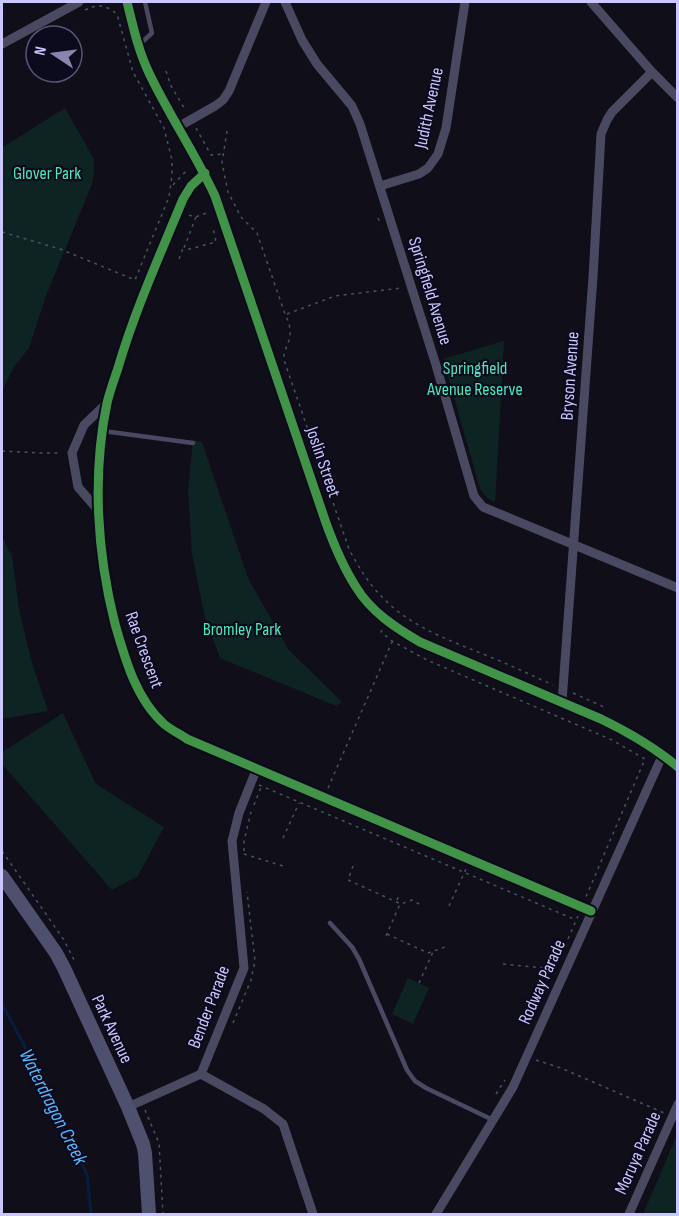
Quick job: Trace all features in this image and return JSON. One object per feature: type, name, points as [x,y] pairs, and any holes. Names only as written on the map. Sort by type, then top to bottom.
[{"type":"main road","name":"Park Avenue","points":[[2,876],[56,953],[128,1107],[145,1153],[149,1215]]},
{"type":"street","points":[[2,44],[79,2]]},
{"type":"street","name":"Joslin Street","points":[[127,2],[148,72],[205,173],[215,196],[326,522],[339,555],[356,588],[373,609],[420,642],[615,726],[663,754],[678,767]]},
{"type":"street","points":[[178,127],[223,100],[229,91],[266,2]]},
{"type":"street","name":"Springfield Avenue","points":[[285,2],[302,40],[317,64],[352,106],[360,124],[436,365],[474,496],[483,507],[678,588]]},
{"type":"street","name":"Judith Avenue","points":[[380,186],[419,174],[428,168],[438,154],[446,128],[465,2]]},
{"type":"street","points":[[591,2],[652,72],[678,98]]},
{"type":"street","name":"Bryson Avenue","points":[[562,702],[593,277],[601,134],[612,112],[652,72]]},
{"type":"street","name":"Rae Crescent","points":[[205,173],[191,186],[183,199],[134,319],[107,403],[100,454],[97,508],[108,597],[121,645],[138,691],[165,725],[187,739],[591,911]]},
{"type":"street","name":"Rae Crescent","points":[[72,453],[84,425],[107,403]]},
{"type":"street","points":[[72,453],[78,487],[97,508]]},
{"type":"street","name":"Rodway Parade","points":[[436,1215],[513,1087],[663,754]]},
{"type":"street","name":"Bender Parade","points":[[128,1107],[201,1074],[244,968],[232,841],[239,813],[257,768]]},
{"type":"street","points":[[201,1074],[264,1109],[283,1124],[313,1215]]},
{"type":"street","name":"Moruya Parade","points":[[629,1215],[678,1104]]},
{"type":"lane","points":[[139,45],[152,33],[145,2]]},
{"type":"lane","points":[[103,431],[193,443]]},
{"type":"lane","points":[[330,923],[352,947],[359,959],[407,1070],[415,1081],[493,1120]]},
{"type":"path","points":[[2,232],[60,249],[135,280],[165,207],[171,186],[172,160],[166,135],[132,72],[117,14],[104,6],[94,6],[79,14]]},
{"type":"path","points":[[166,71],[171,86],[186,112]]},
{"type":"path","points":[[195,127],[211,155],[223,154]]},
{"type":"path","points":[[227,131],[222,162],[228,192],[241,217],[257,233],[290,327],[283,355],[284,360],[349,549],[360,570],[396,611],[424,629],[556,686]]},
{"type":"path","points":[[171,186],[189,169]]},
{"type":"path","points":[[189,215],[196,217],[211,213]]},
{"type":"path","points":[[179,258],[196,217]]},
{"type":"path","points":[[184,248],[190,249],[216,242],[213,224]]},
{"type":"path","points":[[285,314],[335,296],[402,288]]},
{"type":"path","points":[[2,451],[72,453]]},
{"type":"path","points":[[384,627],[381,632],[392,641],[427,660],[612,740],[645,759],[585,899]]},
{"type":"path","points":[[324,798],[392,641]]},
{"type":"path","points":[[572,693],[604,707]]},
{"type":"path","points":[[258,785],[576,920]]},
{"type":"path","points":[[283,838],[299,802]]},
{"type":"path","points":[[243,854],[283,866]]},
{"type":"path","points":[[353,866],[348,880],[400,903],[412,900],[421,905]]},
{"type":"path","points":[[449,906],[464,872]]},
{"type":"path","points":[[396,901],[399,895]]},
{"type":"path","points":[[400,903],[386,935],[428,953],[448,946]]},
{"type":"path","points":[[419,983],[433,951]]},
{"type":"path","points":[[503,964],[555,969]]},
{"type":"path","points":[[526,1057],[561,1068],[672,1116]]},
{"type":"path","points":[[144,1110],[159,1143],[163,1215]]},
{"type":"green space","name":"Glover Park","points":[[65,108],[94,159],[92,184],[46,296],[29,348],[14,367],[2,391],[2,150],[3,147]]},
{"type":"green space","name":"Springfield Avenue Reserve","points":[[504,341],[495,502],[487,498],[480,489],[443,359]]},
{"type":"green space","name":"Bromley Park","points":[[193,440],[202,442],[248,578],[288,649],[342,702],[336,706],[220,658],[205,618],[192,554],[188,491]]},
{"type":"green space","points":[[2,537],[12,556],[19,609],[31,660],[48,711],[2,719]]},
{"type":"green space","points":[[63,713],[96,784],[164,827],[138,876],[112,890],[2,764],[2,752]]},
{"type":"green space","points":[[408,978],[429,988],[413,1024],[392,1014]]},
{"type":"green space","points":[[677,1135],[677,1214],[643,1214]]},
{"type":"waterway","name":"Waterdragon Creek","points":[[2,1004],[87,1174],[91,1214]]},
{"type":"cycle path","points":[[127,2],[139,47],[149,73],[215,196],[326,523],[343,564],[362,596],[385,619],[420,642],[601,719],[641,740],[678,767]]},
{"type":"cycle path","points":[[205,173],[191,186],[183,199],[148,283],[111,390],[102,430],[98,486],[104,570],[115,624],[139,691],[154,714],[164,724],[187,739],[591,911]]}]
